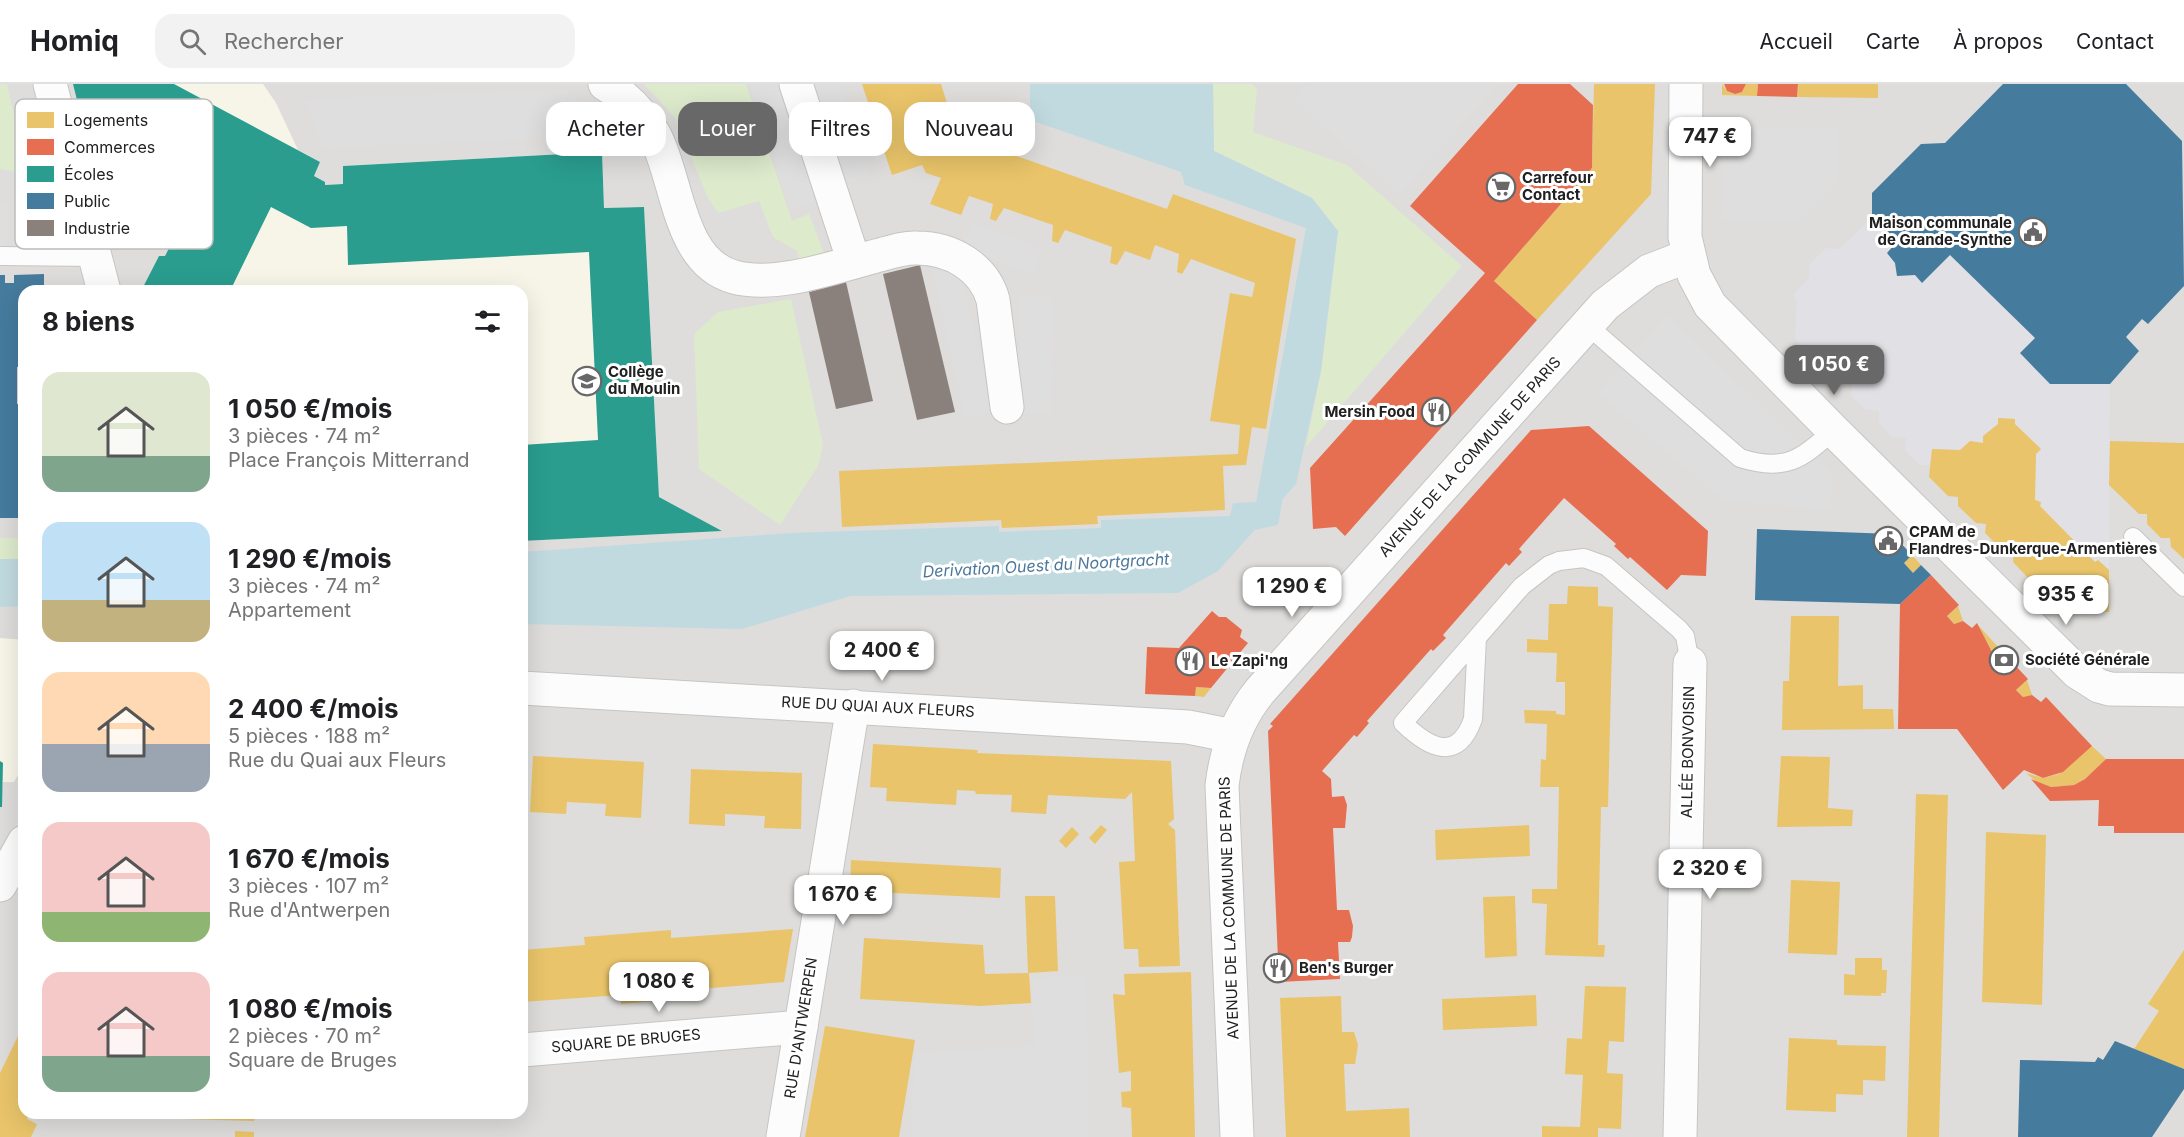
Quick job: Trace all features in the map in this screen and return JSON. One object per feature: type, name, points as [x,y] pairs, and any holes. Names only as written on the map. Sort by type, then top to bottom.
[{"type":"street","points":[[50,84],[54,99]]},
{"type":"street","points":[[605,84],[632,104],[648,124],[663,154],[693,245],[707,262],[725,274],[746,280],[771,279],[854,262],[903,249],[928,249],[959,258],[982,274],[993,300],[1007,407]]},
{"type":"street","points":[[796,84],[854,262]]},
{"type":"street","points":[[1686,84],[1683,219],[1688,256],[1701,289],[1726,323],[1954,551],[2088,680],[2110,689],[2184,690]]},
{"type":"street","points":[[93,249],[102,285]]},
{"type":"street","name":"AVENUE DE LA COMMUNE DE PARIS","points":[[1237,1137],[1222,786],[1233,736],[1256,696],[1587,325],[1632,282],[1649,271],[1688,256]]},
{"type":"street","name":"ALLÉE BONVOISIN","points":[[1680,1137],[1690,663]]},
{"type":"street","name":"RUE DU QUAI AUX FLEURS","points":[[528,688],[1188,727],[1233,736]]},
{"type":"street","name":"RUE D'ANTWERPEN","points":[[783,1137],[853,706]]},
{"type":"street","points":[[0,885],[18,853]]},
{"type":"street","name":"SQUARE DE BRUGES","points":[[528,1050],[801,1027]]},
{"type":"lane","points":[[0,256],[95,257]]},
{"type":"lane","points":[[1587,325],[1740,458],[1762,463],[1802,458],[1833,430]]},
{"type":"lane","points":[[2133,537],[2184,587]]},
{"type":"lane","name":"ALLÉE BONVOISIN","points":[[1477,638],[1473,719],[1470,727],[1465,736],[1452,745],[1431,745],[1423,742],[1403,723],[1522,586],[1536,574],[1559,561],[1584,558],[1615,572],[1685,636],[1690,663]]},
{"type":"shaded area","points":[[0,84],[2184,84],[2184,1137],[0,1137]]},
{"type":"shaded area","name":"Collège du Moulin","points":[[73,84],[263,84],[276,103],[298,150],[320,162],[314,176],[325,185],[343,184],[343,166],[546,155],[602,156],[604,208],[644,207],[659,497],[722,531],[528,541],[528,285],[144,285],[159,256],[165,256],[169,249],[213,249],[213,99],[83,99]]},
{"type":"shaded area","points":[[749,84],[778,84],[789,117],[789,156],[802,156],[817,200],[790,209],[773,156],[777,156],[777,102],[755,102]]},
{"type":"shaded area","points":[[810,84],[839,84],[845,102],[816,102]]},
{"type":"shaded area","points":[[1308,84],[1498,84],[1399,195],[1294,100]]},
{"type":"shaded area","points":[[565,90],[580,102],[546,102],[546,138],[322,148],[306,99]]},
{"type":"shaded area","points":[[1725,126],[1838,129],[1838,180],[1798,222],[1722,221]]},
{"type":"shaded area","points":[[834,156],[863,156],[869,175],[843,184]]},
{"type":"shaded area","points":[[0,203],[7,203],[7,268],[0,268]]},
{"type":"shaded area","points":[[1872,218],[1894,245],[1897,276],[1915,275],[1922,283],[1950,255],[2035,338],[2020,353],[2050,384],[2110,384],[2109,570],[2098,560],[2095,562],[2040,506],[2041,502],[2035,500],[2036,454],[2041,449],[2015,424],[2015,419],[1998,418],[1998,424],[1984,436],[1983,443],[1970,441],[1960,450],[1932,449],[1930,465],[1920,465],[1905,450],[1906,438],[1892,437],[1879,423],[1879,411],[1866,410],[1851,396],[1852,382],[1837,382],[1823,367],[1823,356],[1810,355],[1795,338],[1797,300],[1793,295],[1809,278],[1810,264],[1826,248],[1839,249]]},
{"type":"shaded area","points":[[973,223],[1041,249],[1031,274],[964,248]]},
{"type":"shaded area","points":[[959,265],[992,413],[965,418],[933,271]]},
{"type":"shaded area","points":[[1020,295],[1052,295],[1051,413],[1020,413]]},
{"type":"shaded area","points":[[1667,316],[1831,472],[1830,509],[1723,500],[1598,393]]},
{"type":"shaded area","points":[[0,638],[18,640],[18,775],[14,782],[3,782],[0,804]]},
{"type":"shaded area","points":[[1085,975],[1089,1137],[911,1137],[916,1053],[1034,1046],[1033,979]]},
{"type":"green space","points":[[0,84],[7,84],[15,120],[15,171],[0,169]]},
{"type":"green space","points":[[644,84],[746,84],[752,102],[678,102],[678,124],[666,108],[666,102],[660,102]]},
{"type":"green space","points":[[1213,84],[1253,84],[1257,90],[1253,132],[1347,165],[1462,266],[1306,447],[1321,371],[1338,231],[1312,198],[1214,151]]},
{"type":"green space","points":[[691,156],[770,156],[792,221],[809,214],[824,253],[799,261],[797,251],[773,237],[759,201],[718,213],[707,196]]},
{"type":"green space","points":[[791,299],[823,445],[818,466],[780,525],[699,469],[694,334],[718,312]]},
{"type":"green space","points":[[0,538],[18,538],[18,559],[0,559]]},
{"type":"water","points":[[1030,84],[1213,84],[1214,151],[1312,198],[1338,231],[1321,371],[1296,484],[1218,571],[1178,593],[850,596],[742,629],[528,624],[528,552],[791,533],[999,526],[999,532],[1101,528],[1101,520],[1230,516],[1233,503],[1256,502],[1306,228],[1185,185],[1181,172],[1035,122],[1035,102],[1030,102]]},
{"type":"water","points":[[0,559],[18,559],[18,606],[0,607]]},
{"type":"building: Logements","points":[[862,84],[941,84],[947,102],[904,102],[904,156],[1017,156],[1167,209],[1173,194],[1296,239],[1266,429],[1252,427],[1246,465],[1223,466],[1225,510],[1097,516],[1098,524],[1002,528],[1001,520],[842,527],[839,471],[1238,454],[1240,425],[1210,421],[1230,293],[1252,297],[1255,283],[1191,259],[1182,274],[1177,272],[1179,254],[1155,245],[1150,260],[1125,251],[1117,265],[1110,263],[1112,247],[1065,230],[1058,243],[1052,241],[1053,225],[1004,208],[996,221],[990,219],[993,204],[969,196],[961,215],[930,204],[941,178],[926,173],[922,165],[892,175],[886,156],[892,156],[892,102],[868,102]]},
{"type":"building: Logements","points":[[1594,84],[1655,84],[1651,194],[1537,320],[1494,281],[1592,168]]},
{"type":"building: Logements","points":[[1722,84],[1727,91],[1734,94],[1742,92],[1746,84],[1758,84],[1757,96],[1722,95]]},
{"type":"building: Logements","points":[[1798,84],[1878,84],[1878,98],[1797,97]]},
{"type":"building: Logements","points":[[1998,418],[2015,419],[2015,424],[2041,449],[2036,454],[2035,500],[2041,502],[2040,506],[2095,562],[2098,560],[2109,570],[2109,612],[2059,609],[2042,592],[2042,581],[2030,580],[2013,562],[2014,553],[2004,552],[1985,533],[1986,524],[1976,523],[1958,506],[1958,497],[1948,496],[1929,477],[1932,449],[1960,450],[1970,441],[1983,443],[1983,436],[1998,424]]},
{"type":"building: Logements","points":[[2110,441],[2184,443],[2184,559],[2171,547],[2170,538],[2161,538],[2147,524],[2147,514],[2139,514],[2109,485]]},
{"type":"building: Logements","points":[[1912,555],[1921,565],[1913,573],[1904,563]]},
{"type":"building: Logements","points":[[1568,586],[1598,587],[1598,606],[1613,607],[1608,807],[1601,807],[1598,945],[1605,945],[1604,957],[1545,955],[1547,904],[1532,903],[1532,889],[1557,889],[1559,787],[1540,787],[1541,759],[1546,760],[1547,724],[1525,723],[1524,710],[1556,711],[1556,714],[1565,715],[1565,682],[1556,682],[1557,653],[1527,652],[1527,639],[1548,640],[1549,604],[1567,604]]},
{"type":"building: Logements","points":[[1958,606],[1963,621],[1954,624],[1947,616]]},
{"type":"building: Logements","points":[[1791,616],[1839,616],[1838,686],[1863,685],[1863,709],[1893,709],[1894,729],[1782,730],[1783,681],[1789,681]]},
{"type":"building: Logements","points":[[1977,624],[1999,648],[1992,652]]},
{"type":"building: Logements","points":[[2027,680],[2032,695],[2023,697],[2016,690]]},
{"type":"building: Logements","points":[[1196,687],[1211,688],[1204,697],[1195,696]]},
{"type":"building: Logements","points":[[873,744],[978,750],[977,753],[1171,761],[1174,819],[1168,824],[1175,830],[1180,966],[1139,967],[1138,949],[1124,949],[1119,862],[1135,861],[1132,792],[1125,799],[1048,795],[1046,814],[1011,812],[1012,795],[976,794],[975,791],[957,790],[956,805],[886,801],[887,788],[870,787]]},
{"type":"building: Logements","points":[[2092,746],[2106,759],[2085,779],[2074,785],[2051,787],[2038,783],[2026,773],[2043,778],[2059,774]]},
{"type":"building: Logements","points":[[533,756],[644,762],[641,818],[605,816],[606,804],[567,802],[566,814],[530,812]]},
{"type":"building: Logements","points":[[1781,756],[1830,757],[1828,808],[1853,810],[1852,826],[1777,827]]},
{"type":"building: Logements","points":[[691,769],[802,773],[801,829],[764,828],[765,816],[725,814],[725,826],[689,824]]},
{"type":"building: Logements","points":[[1916,794],[1948,795],[1939,1137],[1907,1137]]},
{"type":"building: Logements","points":[[1101,825],[1107,830],[1095,844],[1089,838]]},
{"type":"building: Logements","points":[[1529,825],[1530,856],[1436,860],[1435,830]]},
{"type":"building: Logements","points":[[1072,827],[1079,834],[1066,848],[1059,841]]},
{"type":"building: Logements","points":[[1986,832],[2046,835],[2042,1005],[1982,1002]]},
{"type":"building: Logements","points":[[851,860],[1001,868],[1000,898],[850,891]]},
{"type":"building: Logements","points":[[1791,880],[1840,882],[1837,955],[1788,953]]},
{"type":"building: Logements","points":[[1025,896],[1055,896],[1058,971],[1028,973]]},
{"type":"building: Logements","points":[[1515,896],[1517,956],[1485,958],[1483,897]]},
{"type":"building: Logements","points":[[793,929],[784,982],[675,991],[676,999],[621,1004],[621,995],[528,1002],[528,950],[585,945],[584,937],[671,930],[671,938]]},
{"type":"building: Logements","points":[[864,938],[983,945],[985,974],[1029,973],[1031,1003],[980,1006],[860,999]]},
{"type":"building: Logements","points":[[2184,950],[2184,1069],[2134,1049],[2159,1011],[2148,1004]]},
{"type":"building: Logements","points":[[1855,958],[1882,958],[1882,970],[1887,970],[1886,993],[1881,993],[1881,996],[1844,995],[1844,974],[1855,975]]},
{"type":"building: Logements","points":[[1191,972],[1195,1137],[1132,1137],[1131,1108],[1122,1107],[1121,1092],[1131,1091],[1131,1071],[1119,1073],[1113,994],[1125,995],[1124,974]]},
{"type":"building: Logements","points":[[1585,986],[1626,987],[1624,1042],[1609,1041],[1607,1073],[1623,1074],[1621,1129],[1598,1128],[1598,1137],[1542,1137],[1542,1126],[1580,1127],[1583,1075],[1565,1074],[1567,1038],[1582,1039]]},
{"type":"building: Logements","points":[[1536,995],[1537,1026],[1443,1030],[1442,999]]},
{"type":"building: Logements","points":[[1341,996],[1342,1032],[1354,1032],[1358,1045],[1355,1064],[1344,1064],[1346,1111],[1409,1108],[1410,1137],[1286,1137],[1280,998]]},
{"type":"building: Logements","points":[[825,1026],[915,1040],[899,1137],[805,1137]]},
{"type":"building: Logements","points":[[18,1036],[18,1119],[27,1119],[37,1124],[31,1137],[0,1137],[0,1073]]},
{"type":"building: Logements","points":[[1789,1038],[1837,1040],[1837,1045],[1886,1046],[1885,1081],[1863,1080],[1863,1095],[1836,1094],[1836,1112],[1786,1110]]},
{"type":"building: Logements","points":[[183,1119],[254,1119],[254,1121]]},
{"type":"building: Logements","points":[[235,1131],[254,1132],[254,1137],[235,1137]]},
{"type":"building: Commerces","points":[[1518,84],[1570,84],[1593,105],[1592,168],[1494,281],[1537,320],[1345,536],[1336,527],[1313,529],[1310,468],[1485,273],[1410,206]]},
{"type":"building: Commerces","points":[[1724,84],[1746,84],[1742,92],[1735,94],[1727,91]]},
{"type":"building: Commerces","points":[[1758,84],[1798,84],[1797,97],[1757,96]]},
{"type":"building: Commerces","points":[[1589,426],[1708,531],[1706,576],[1681,575],[1667,590],[1630,557],[1628,559],[1614,546],[1616,544],[1564,498],[1519,549],[1522,552],[1509,566],[1506,563],[1443,635],[1446,638],[1433,651],[1431,649],[1367,721],[1369,723],[1357,737],[1354,735],[1322,771],[1331,779],[1332,797],[1344,796],[1347,805],[1345,828],[1333,828],[1337,910],[1349,910],[1353,926],[1352,937],[1350,942],[1338,942],[1340,979],[1279,982],[1268,731],[1273,726],[1270,724],[1531,430]]},
{"type":"building: Commerces","points":[[1931,575],[1959,605],[1947,616],[1954,624],[1963,621],[1972,628],[1977,623],[1992,652],[1999,648],[2028,679],[2016,690],[2023,697],[2032,695],[2041,702],[2046,697],[2092,746],[2063,772],[2043,778],[2024,770],[2003,790],[1957,729],[1898,729],[1900,604]]},
{"type":"building: Commerces","name":"Le Zapi'ng","points":[[1212,611],[1219,617],[1226,617],[1242,630],[1240,637],[1248,643],[1211,688],[1196,687],[1195,696],[1145,694],[1147,647],[1179,648]]},
{"type":"building: Commerces","points":[[2106,759],[2184,759],[2184,833],[2114,833],[2114,826],[2098,826],[2099,800],[2050,801],[2031,779],[2051,787],[2074,785],[2085,779]]},
{"type":"building: Écoles","name":"Collège du Moulin","points":[[73,84],[174,84],[202,99],[77,99]]},
{"type":"building: Écoles","name":"Collège du Moulin","points":[[213,105],[320,162],[314,176],[325,182],[325,185],[343,184],[343,166],[546,155],[602,156],[604,208],[644,207],[659,497],[722,531],[528,541],[528,445],[598,440],[589,252],[348,265],[347,226],[311,228],[271,207],[233,285],[144,285],[159,256],[165,256],[169,249],[213,249]]},
{"type":"building: Écoles","points":[[0,761],[3,763],[2,807],[0,807]]},
{"type":"building: Public","name":"Maison communale de Grande-Synthe","points":[[2003,84],[2126,84],[2182,141],[2184,286],[2148,324],[2142,319],[2126,337],[2139,351],[2110,384],[2050,384],[2020,353],[2035,338],[1950,255],[1922,283],[1915,275],[1897,276],[1895,263],[1887,253],[1894,245],[1872,218],[1872,193],[1921,144],[1945,143]]},
{"type":"building: Public","points":[[44,274],[44,285],[18,285],[18,518],[0,518],[0,275],[5,275],[5,283],[14,283],[14,275]]},
{"type":"building: Public","points":[[1757,529],[1892,534],[1912,555],[1904,563],[1913,573],[1921,565],[1931,575],[1900,604],[1755,600]]},
{"type":"building: Public","points":[[2115,1041],[2184,1069],[2184,1089],[2152,1137],[2018,1137],[2020,1060],[2095,1062],[2098,1057],[2103,1060]]},
{"type":"building: Industrie","points":[[920,265],[955,412],[917,420],[883,274]]},
{"type":"building: Industrie","points":[[846,282],[873,401],[836,409],[809,292]]},
{"type":"waterway","name":"Derivation Ouest du Noortgracht","points":[[1250,525],[1273,520],[1277,495]]},
{"type":"place","name":"Carrefour Contact","points":[[1501,187]]},
{"type":"place","name":"Maison communale de Grande-Synthe","points":[[2033,232]]},
{"type":"place","name":"Collège du Moulin","points":[[587,381]]},
{"type":"place","name":"Mersin Food","points":[[1436,412]]},
{"type":"place","name":"CPAM de Flandres-Dunkerque-Armentières","points":[[1888,541]]},
{"type":"place","name":"Société Générale","points":[[2004,660]]},
{"type":"place","name":"Le Zapi'ng","points":[[1190,661]]},
{"type":"place","name":"Ben's Burger","points":[[1278,968]]}]
